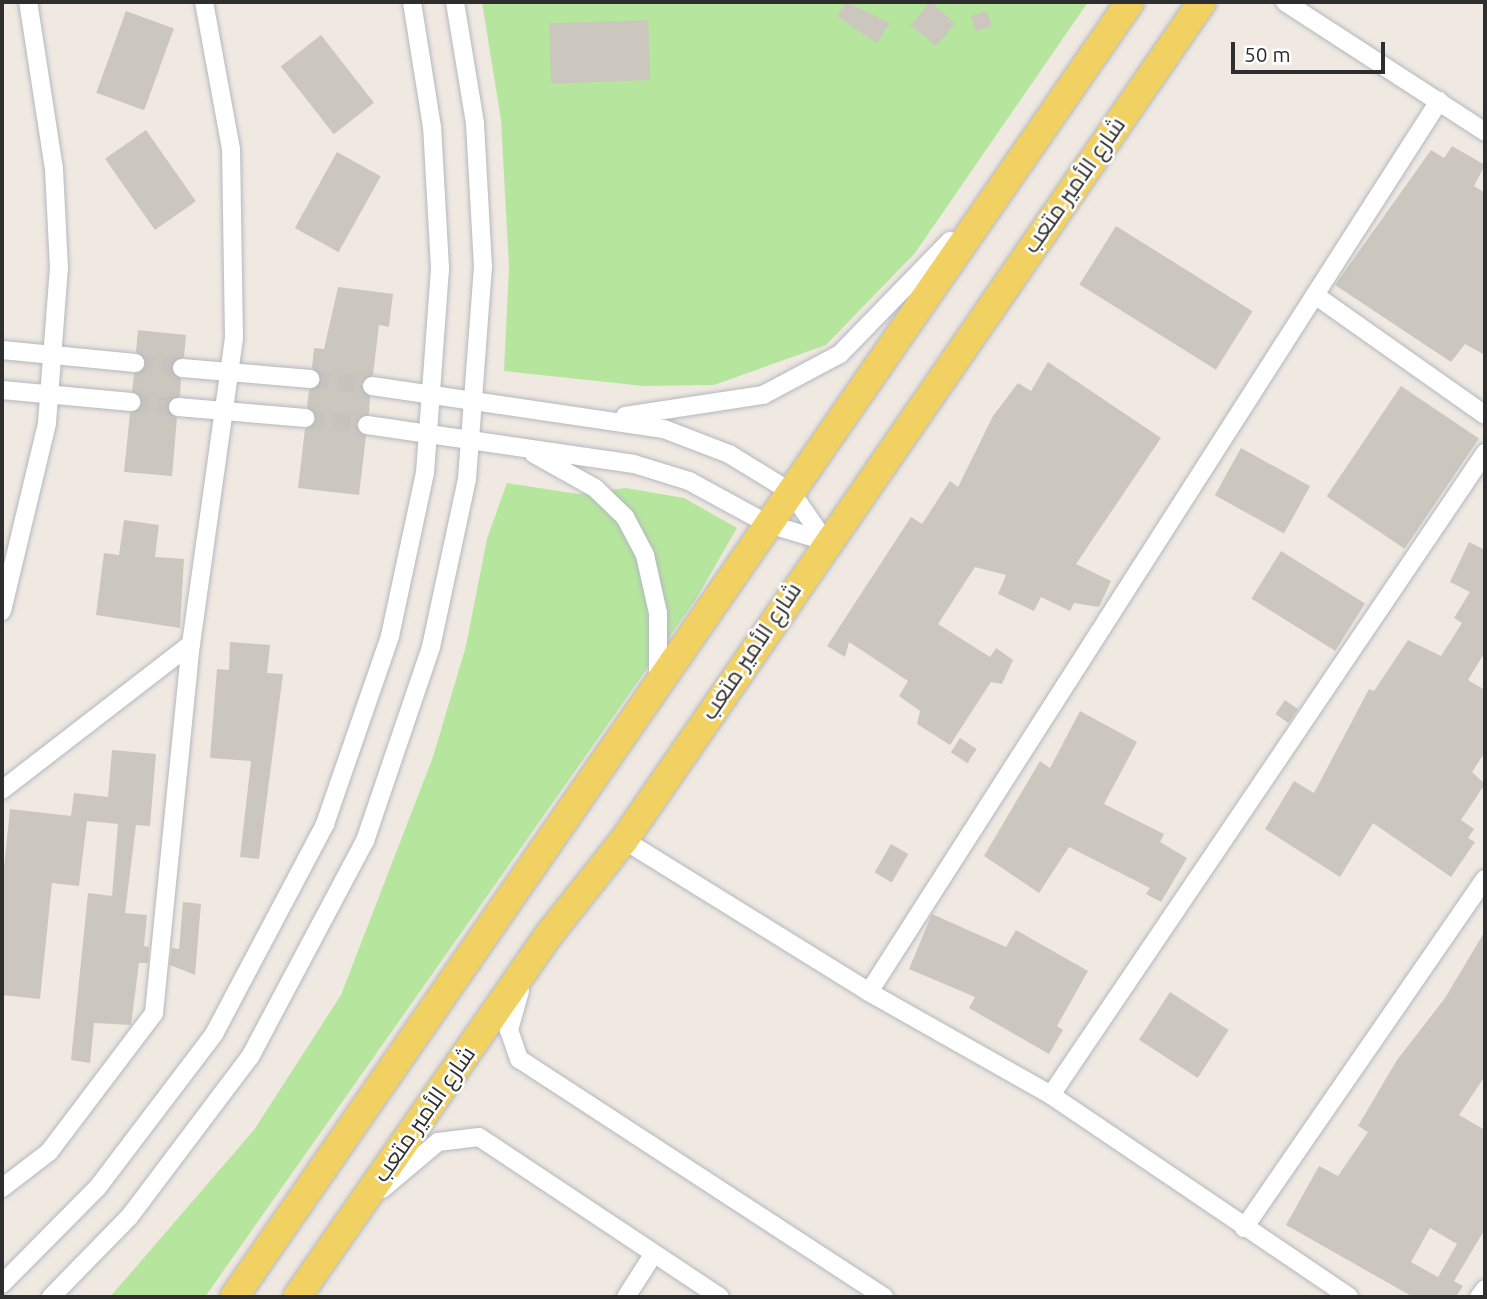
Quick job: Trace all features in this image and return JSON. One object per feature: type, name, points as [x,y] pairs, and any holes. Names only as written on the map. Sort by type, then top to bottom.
[{"type":"main road","points":[[234,1297],[1130,2]]},
{"type":"main road","name":"شارع الأمير متعب","points":[[297,1297],[551,932],[624,840],[825,541],[1202,2]]},
{"type":"street","points":[[2,611],[38,472],[49,395],[59,268],[54,169],[28,2]]},
{"type":"street","points":[[2,1188],[49,1152],[154,1013],[191,645],[227,415],[237,269],[231,149],[205,2]]},
{"type":"street","points":[[2,1284],[98,1187],[160,1111],[272,933],[325,824],[390,636],[428,438],[440,268],[432,127],[412,2]]},
{"type":"street","points":[[51,1297],[195,1137],[316,941],[365,841],[431,647],[470,442],[481,241],[475,123],[455,2]]},
{"type":"street","points":[[1285,2],[1485,132]]},
{"type":"street","points":[[869,992],[1439,101]]},
{"type":"street","points":[[610,418],[763,395],[840,354],[895,304],[1013,170]]},
{"type":"street","points":[[1315,295],[1485,415]]},
{"type":"street","points":[[2,350],[135,363]]},
{"type":"street","points":[[183,368],[231,376],[311,379]]},
{"type":"street","points":[[372,386],[432,399],[610,418],[664,429],[729,454],[791,492],[825,541]]},
{"type":"street","points":[[2,390],[131,402]]},
{"type":"street","points":[[178,407],[227,415],[306,418]]},
{"type":"street","points":[[664,429],[666,409]]},
{"type":"street","points":[[368,425],[428,438],[634,464],[689,481],[768,524],[825,541]]},
{"type":"street","points":[[524,449],[595,488],[625,517],[645,555],[658,613],[658,682]]},
{"type":"street","points":[[1051,1095],[1485,453]]},
{"type":"street","points":[[2,790],[191,645]]},
{"type":"street","points":[[624,840],[869,992],[1051,1095],[1349,1297]]},
{"type":"street","points":[[1244,1228],[1485,879]]},
{"type":"street","points":[[551,932],[513,1004],[509,1030],[519,1059],[884,1297]]},
{"type":"street","points":[[356,1212],[438,1142],[479,1137],[720,1297]]},
{"type":"street","points":[[626,1297],[653,1255]]},
{"type":"street","points":[[1479,1297],[1485,1289]]},
{"type":"green space","points":[[482,2],[1088,2],[915,253],[826,345],[714,385],[644,386],[504,371],[509,267],[501,120]]},
{"type":"green space","points":[[507,483],[578,494],[626,488],[684,498],[737,528],[696,599],[205,1297],[110,1297],[254,1130],[341,995],[433,757],[466,646],[487,539]]},
{"type":"building","points":[[846,2],[890,23],[876,43],[837,16]]},
{"type":"building","points":[[930,2],[955,23],[936,46],[911,25]]},
{"type":"building","points":[[126,11],[174,28],[144,110],[96,93]]},
{"type":"building","points":[[987,11],[992,26],[976,31],[971,16]]},
{"type":"building","points":[[648,20],[650,80],[551,83],[549,23]]},
{"type":"building","points":[[321,35],[374,103],[334,134],[281,66]]},
{"type":"building","points":[[146,130],[196,201],[155,230],[105,159]]},
{"type":"building","points":[[1452,146],[1485,165],[1474,186],[1485,193],[1485,355],[1465,344],[1451,362],[1335,285],[1431,150],[1444,158]]},
{"type":"building","points":[[337,152],[381,176],[339,252],[295,228]]},
{"type":"building","points":[[1116,226],[1253,311],[1216,370],[1079,285]]},
{"type":"building","points":[[338,287],[393,294],[389,327],[379,325],[373,375],[361,384],[370,397],[369,414],[356,424],[366,436],[359,495],[298,488],[305,429],[317,420],[307,407],[309,390],[322,381],[312,368],[314,348],[324,349]]},
{"type":"building","points":[[138,330],[186,335],[184,357],[171,366],[181,379],[180,396],[167,405],[177,418],[172,476],[124,472],[130,413],[142,404],[132,391],[134,374],[146,363],[136,352]]},
{"type":"building","points":[[1048,362],[1161,438],[1076,564],[1111,581],[1099,607],[1074,603],[1070,611],[1041,597],[1034,611],[998,594],[1006,575],[975,567],[938,624],[990,657],[996,648],[1013,660],[1002,684],[991,682],[950,745],[917,724],[920,711],[899,696],[908,681],[849,642],[845,657],[827,646],[911,517],[922,524],[950,481],[958,487],[993,416],[1018,383],[1031,391]]},
{"type":"building","points":[[1401,386],[1479,439],[1405,549],[1327,496]]},
{"type":"building","points":[[1241,448],[1310,486],[1284,534],[1215,495]]},
{"type":"building","points":[[124,520],[159,525],[155,557],[184,559],[180,628],[96,615],[104,553],[119,555]]},
{"type":"building","points":[[1469,542],[1485,550],[1485,652],[1468,680],[1485,690],[1485,752],[1472,772],[1485,784],[1461,820],[1474,829],[1468,838],[1475,842],[1451,877],[1373,823],[1340,877],[1265,829],[1294,781],[1314,793],[1369,689],[1374,691],[1408,640],[1441,656],[1462,623],[1454,618],[1470,592],[1450,582]]},
{"type":"building","points":[[1281,551],[1365,603],[1335,651],[1251,598]]},
{"type":"building","points":[[230,642],[270,645],[267,673],[283,674],[259,859],[240,857],[251,761],[210,758],[217,669],[229,670]]},
{"type":"building","points":[[1285,700],[1298,709],[1288,723],[1275,714]]},
{"type":"building","points":[[1080,711],[1137,742],[1104,804],[1164,834],[1160,842],[1187,858],[1161,902],[1146,894],[1150,888],[1069,847],[1039,893],[984,856],[1040,761],[1050,768]]},
{"type":"building","points":[[960,738],[977,749],[968,763],[951,752]]},
{"type":"building","points":[[112,750],[156,754],[150,826],[136,825],[125,913],[147,915],[144,946],[149,947],[148,963],[139,963],[131,1025],[94,1023],[90,1063],[71,1060],[88,893],[112,896],[118,824],[87,821],[79,886],[52,883],[40,999],[2,995],[2,886],[10,809],[71,816],[74,793],[108,797]]},
{"type":"building","points":[[891,844],[908,854],[892,883],[874,873]]},
{"type":"building","points":[[183,902],[201,904],[195,975],[170,965],[172,948],[179,949]]},
{"type":"building","points":[[932,914],[1006,947],[1016,930],[1088,971],[1057,1026],[1063,1030],[1049,1054],[969,1008],[975,997],[909,969]]},
{"type":"building","points":[[1485,931],[1485,1076],[1459,1115],[1485,1130],[1485,1229],[1454,1281],[1463,1286],[1456,1297],[1413,1297],[1286,1225],[1319,1166],[1338,1176],[1368,1132],[1358,1126],[1397,1060],[1445,998]],"holes":[[[1430,1228],[1457,1244],[1438,1277],[1411,1262]]]},
{"type":"building","points":[[1170,992],[1229,1030],[1198,1078],[1139,1040]]},
{"type":"tunnel","points":[[135,363],[182,368]]},
{"type":"tunnel","points":[[311,379],[372,386]]},
{"type":"tunnel","points":[[131,402],[178,407]]},
{"type":"tunnel","points":[[306,418],[367,425]]}]
